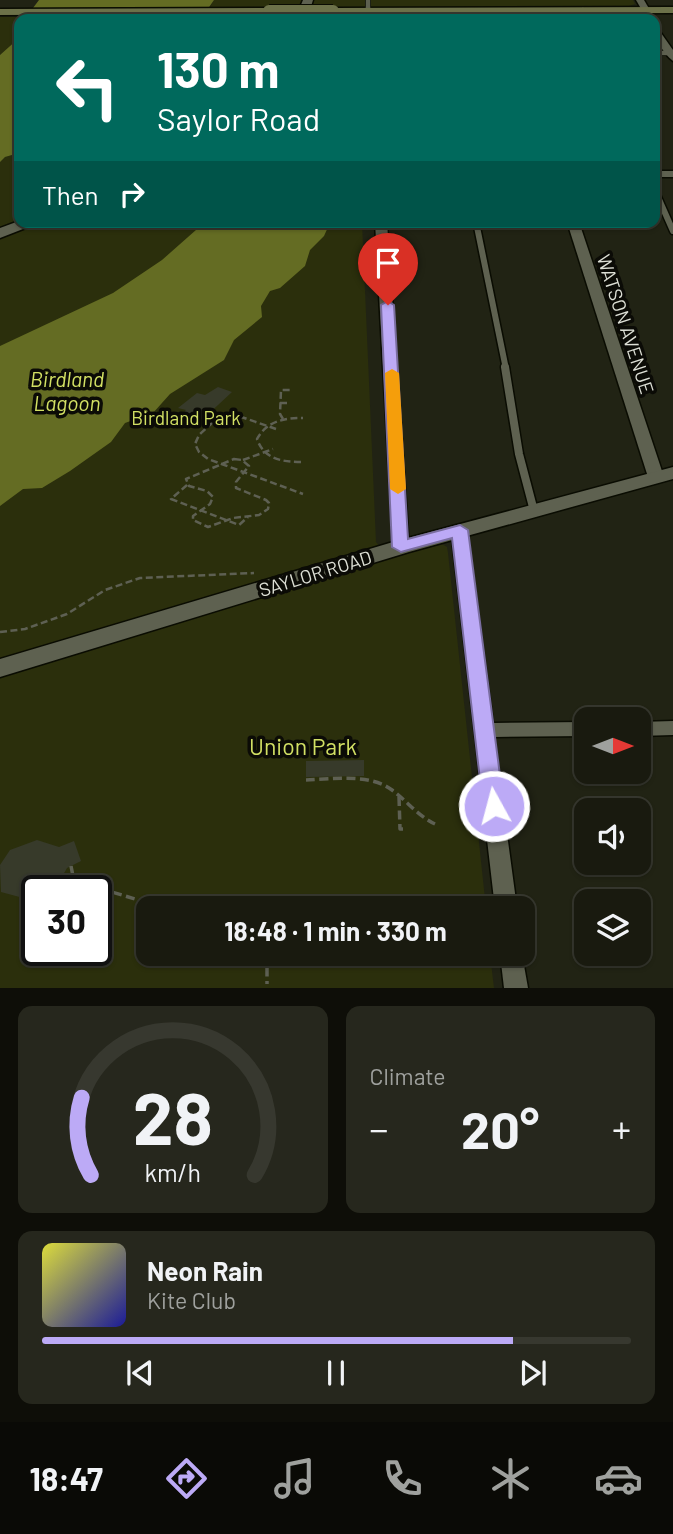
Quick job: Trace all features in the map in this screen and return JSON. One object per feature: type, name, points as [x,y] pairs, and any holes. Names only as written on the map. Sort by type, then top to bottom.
[{"type":"main road","points":[[2,12],[231,12],[334,9],[368,5],[456,14]]},
{"type":"main road","points":[[596,14],[673,10]]},
{"type":"street","points":[[382,228],[401,547]]},
{"type":"street","name":"WATSON AVENUE","points":[[575,228],[664,475]]},
{"type":"street","name":"SAYLOR ROAD","points":[[0,668],[401,547],[664,475]]},
{"type":"street","points":[[460,530],[505,896]]},
{"type":"street","points":[[484,730],[574,729]]},
{"type":"street","points":[[651,729],[673,729]]},
{"type":"street","points":[[513,966],[516,988]]},
{"type":"lane","points":[[660,206],[673,231]]},
{"type":"lane","points":[[477,228],[495,311],[499,346],[508,377],[519,454],[534,511]]},
{"type":"path","points":[[283,419],[280,414],[281,390],[290,390]]},
{"type":"path","points":[[280,403],[290,403]]},
{"type":"path","points":[[230,413],[276,429]]},
{"type":"path","points":[[301,462],[278,461],[262,452],[257,439],[267,426],[283,419],[303,418]]},
{"type":"path","points":[[213,422],[199,435],[195,444],[199,452],[303,494]]},
{"type":"path","points":[[249,516],[239,525],[172,499],[187,485],[187,476],[229,460],[242,460],[273,449]]},
{"type":"path","points":[[187,485],[207,491],[213,498],[210,504],[200,509],[193,520],[199,525],[212,526],[226,520],[263,514],[269,506],[265,498],[242,493],[236,488],[236,482],[249,466],[242,460]]},
{"type":"path","points":[[0,632],[25,629],[67,614],[105,590],[141,578],[261,572]]},
{"type":"path","points":[[306,780],[370,780],[386,785],[419,818],[435,824]]},
{"type":"path","points":[[399,797],[400,829],[403,829]]},
{"type":"path","points":[[71,866],[73,876],[82,883],[136,899]]},
{"type":"path","points":[[267,966],[267,984]]},
{"type":"green space","points":[[214,0],[633,0],[635,4],[626,7],[210,7]]},
{"type":"green space","points":[[0,17],[14,17],[14,42],[0,55]]},
{"type":"green space","points":[[14,154],[14,228],[362,228],[376,542],[384,552],[440,543],[447,547],[485,896],[136,896],[136,966],[491,966],[494,988],[0,988],[0,162]]},
{"type":"water","points":[[39,0],[214,0],[204,14],[33,14],[33,8]]},
{"type":"water","points":[[14,42],[14,154],[0,162],[0,55]]},
{"type":"water","name":"Birdland Lagoon","points":[[198,228],[328,228],[324,236],[310,250],[305,266],[280,288],[270,291],[261,306],[262,317],[234,340],[224,360],[170,394],[153,413],[125,423],[111,442],[70,471],[42,488],[23,489],[0,506],[0,346],[113,293],[162,260]]},
{"type":"pier","points":[[214,7],[209,14],[29,14],[29,8]]},
{"type":"building","points":[[218,387],[232,392],[204,418],[199,420],[182,414],[186,410],[178,408],[197,393],[205,395]]},
{"type":"building","points":[[364,760],[364,776],[306,777],[306,761]]},
{"type":"building","points":[[37,840],[59,847],[74,841],[81,861],[67,868],[63,875],[21,875],[21,897],[1,892],[0,865],[10,850]]},
{"type":"slow traffic","points":[[392,373],[398,489]]},
{"type":"route","points":[[388,305],[401,547],[460,530],[494,806]]},
{"type":"park label","name":"Birdland Park","points":[[186,417]]},
{"type":"park label","name":"Union Park","points":[[303,746]]}]
